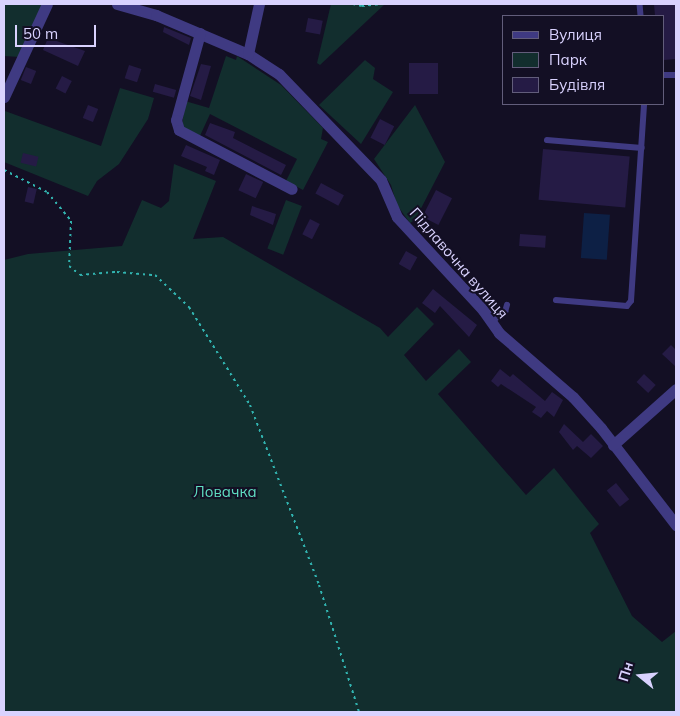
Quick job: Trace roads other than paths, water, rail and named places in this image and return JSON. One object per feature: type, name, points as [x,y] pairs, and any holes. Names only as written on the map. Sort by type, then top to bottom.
[{"type":"street","points":[[4,97],[48,4]]},
{"type":"street","name":"Підлавочна вулиця","points":[[117,4],[200,33],[248,54],[279,74],[337,132],[381,180],[397,217],[492,321],[499,333],[573,397],[676,525]]},
{"type":"street","points":[[248,54],[259,4]]},
{"type":"street","points":[[200,33],[176,120],[180,130],[292,189]]},
{"type":"street","points":[[613,445],[676,389]]},
{"type":"lane","points":[[556,300],[627,306],[631,301],[644,105]]},
{"type":"lane","points":[[547,140],[642,148]]},
{"type":"lane","points":[[492,321],[505,312],[507,305]]},
{"type":"water","points":[[584,213],[610,215],[607,260],[581,258]]},
{"type":"park label","name":"Ловачка","points":[[225,492]]}]
